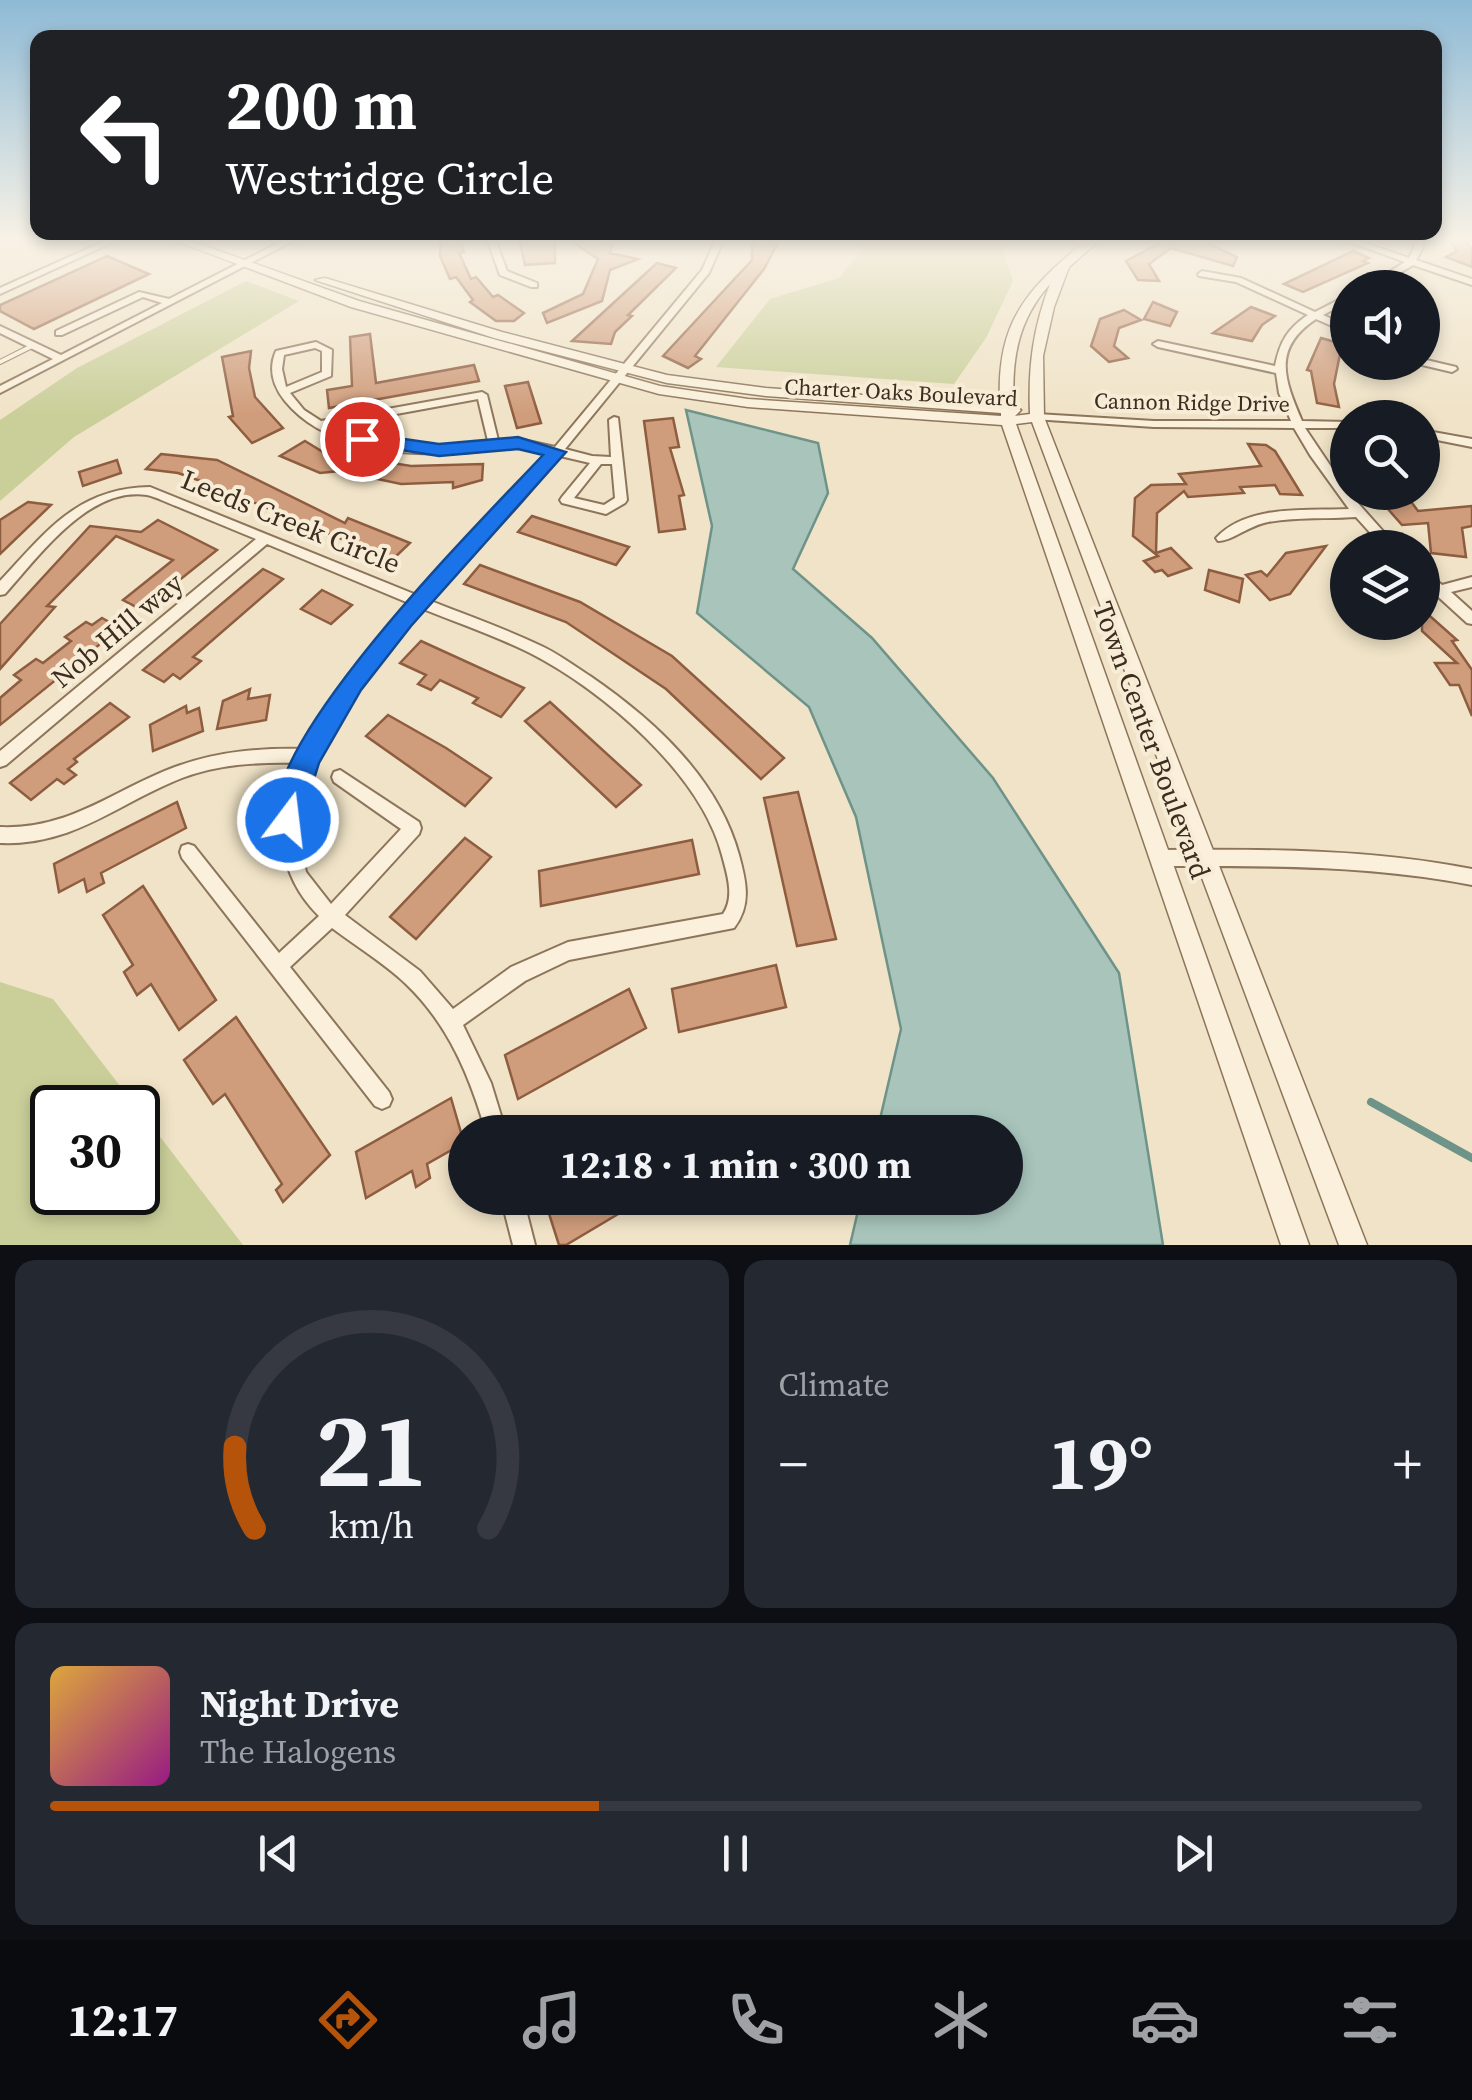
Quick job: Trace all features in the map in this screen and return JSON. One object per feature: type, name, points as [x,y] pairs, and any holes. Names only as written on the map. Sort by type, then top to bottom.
[{"type":"street","points":[[59,333],[135,297]]},
{"type":"street","points":[[153,297],[170,302]]},
{"type":"street","points":[[0,390],[180,297]]},
{"type":"street","name":"Charter Oaks Boulevard","points":[[335,297],[620,375],[748,403],[1036,417]]},
{"type":"street","name":"Charter Oaks Boulevard","points":[[373,297],[620,375]]},
{"type":"street","points":[[492,1115],[486,1093],[452,1021],[421,984],[312,898],[297,874],[290,848],[294,789],[353,683],[420,601],[557,452],[684,297]]},
{"type":"street","name":"Town Center Boulevard","points":[[1031,297],[1017,321],[1006,358],[1007,414],[1295,1245]]},
{"type":"street","name":"Town Center Boulevard","points":[[1051,297],[1038,329],[1033,366],[1036,417],[1353,1245]]},
{"type":"street","points":[[1275,297],[1330,322]]},
{"type":"street","points":[[1330,308],[1284,344],[1278,370],[1298,424],[1357,513],[1374,530]]},
{"type":"street","points":[[0,329],[60,358]]},
{"type":"street","points":[[1158,344],[1278,370]]},
{"type":"street","points":[[283,392],[327,374],[324,346],[280,352],[277,367],[283,392],[318,424],[362,439],[422,449],[518,443],[596,462],[618,460]]},
{"type":"street","points":[[1440,367],[1452,370]]},
{"type":"street","points":[[318,424],[482,395],[494,445]]},
{"type":"street","name":"Cannon Ridge Drive","points":[[1036,417],[1154,424],[1330,425]]},
{"type":"street","points":[[596,462],[566,500],[606,510],[621,500],[614,420]]},
{"type":"street","points":[[1440,437],[1472,443]]},
{"type":"street","name":"Leeds Creek Circle","points":[[0,590],[68,518],[98,498],[128,490],[158,493],[560,663],[686,766],[723,826],[740,902],[728,922],[568,951],[541,961],[452,1021]]},
{"type":"street","points":[[1222,538],[1232,528],[1263,519],[1357,513]]},
{"type":"street","name":"Nob Hill way","points":[[0,760],[266,538]]},
{"type":"street","points":[[1441,590],[1472,582]]},
{"type":"street","points":[[1441,590],[1472,619]]},
{"type":"street","points":[[0,835],[20,838],[49,832],[212,761],[248,754],[309,756]]},
{"type":"street","points":[[278,966],[332,916],[414,828],[340,778]]},
{"type":"street","points":[[188,852],[382,1098]]},
{"type":"street","points":[[1162,858],[1376,862],[1472,877]]},
{"type":"street","points":[[516,1215],[524,1245]]},
{"type":"lane","points":[[0,362],[34,345]]},
{"type":"green space","points":[[215,297],[289,297],[299,301],[74,437],[0,501],[0,420],[77,368]]},
{"type":"green space","points":[[1005,297],[986,338],[954,384],[716,367],[770,299]]},
{"type":"green space","points":[[0,982],[53,999],[119,1085],[30,1085],[30,1215],[160,1215],[160,1137],[243,1245],[0,1245]]},
{"type":"water","points":[[686,410],[818,443],[828,493],[793,569],[872,638],[993,778],[1119,973],[1163,1245],[850,1245],[857,1215],[1023,1215],[1023,1115],[881,1115],[901,1029],[856,817],[809,707],[697,613],[712,526]]},
{"type":"building","points":[[17,297],[101,297],[34,329],[0,311],[0,305]]},
{"type":"building","points":[[471,297],[501,297],[524,313],[514,321],[496,321],[470,302]]},
{"type":"building","points":[[576,297],[603,297],[602,301],[547,323],[543,313]]},
{"type":"building","points":[[620,297],[646,297],[615,332],[611,344],[572,341]]},
{"type":"building","points":[[718,297],[742,297],[695,356],[701,359],[688,368],[663,356]]},
{"type":"building","points":[[1153,302],[1177,312],[1170,326],[1144,319]]},
{"type":"building","points":[[1251,307],[1275,316],[1262,325],[1252,341],[1213,333]]},
{"type":"building","points":[[1124,310],[1141,320],[1119,328],[1114,346],[1128,358],[1109,362],[1091,346],[1100,319]]},
{"type":"building","points":[[370,334],[376,383],[474,365],[479,381],[329,408],[327,390],[352,386],[350,337]]},
{"type":"building","points":[[1321,338],[1330,341],[1330,380],[1335,380],[1337,400],[1330,400],[1330,405],[1317,403],[1311,371],[1307,370]]},
{"type":"building","points":[[251,351],[249,368],[255,397],[283,428],[252,443],[229,417],[233,416],[222,357]]},
{"type":"building","points":[[528,382],[541,423],[517,428],[505,386]]},
{"type":"building","points":[[673,418],[679,447],[670,448],[684,495],[679,496],[685,529],[659,532],[644,421]]},
{"type":"building","points":[[305,441],[323,452],[411,466],[483,464],[482,480],[453,488],[453,482],[401,484],[340,471],[320,473],[280,456]]},
{"type":"building","points":[[1248,444],[1266,445],[1275,451],[1302,495],[1280,494],[1275,485],[1240,487],[1244,493],[1188,497],[1184,491],[1157,513],[1156,553],[1171,548],[1191,568],[1168,576],[1162,570],[1155,572],[1144,561],[1158,556],[1133,536],[1135,498],[1151,485],[1186,484],[1179,474],[1261,466]]},
{"type":"building","points":[[161,454],[217,460],[345,523],[348,518],[410,543],[392,560],[212,485],[178,473],[146,469]]},
{"type":"building","points":[[117,460],[121,473],[83,486],[79,472]]},
{"type":"building","points":[[28,502],[51,505],[0,554],[0,520]]},
{"type":"building","points":[[1472,506],[1472,526],[1462,528],[1466,557],[1440,554],[1440,530],[1429,530],[1428,523],[1402,525],[1389,510]]},
{"type":"building","points":[[532,516],[629,547],[616,565],[518,532]]},
{"type":"building","points":[[158,520],[217,550],[142,610],[123,600],[173,560],[116,536],[47,606],[55,607],[0,669],[0,624],[90,526],[141,532]]},
{"type":"building","points":[[1326,546],[1290,594],[1270,600],[1246,575],[1261,571],[1267,576],[1286,553]]},
{"type":"building","points":[[480,565],[580,602],[672,656],[784,758],[761,779],[666,689],[566,622],[464,584]]},
{"type":"building","points":[[263,569],[283,579],[193,657],[201,661],[180,679],[173,674],[164,682],[143,670]]},
{"type":"building","points":[[1209,570],[1243,579],[1239,602],[1205,590]]},
{"type":"building","points":[[322,590],[352,605],[331,624],[301,609]]},
{"type":"building","points":[[102,618],[120,628],[0,725],[0,698],[21,680],[14,675],[36,659],[43,663],[71,641],[65,637],[86,622],[92,625]]},
{"type":"building","points":[[1440,625],[1457,640],[1452,641],[1472,670],[1472,716],[1459,685],[1450,685],[1435,663],[1457,663],[1432,640],[1440,640]]},
{"type":"building","points":[[421,641],[524,688],[501,717],[473,703],[478,698],[440,680],[431,690],[418,684],[426,675],[400,663]]},
{"type":"building","points":[[250,689],[248,699],[270,695],[266,720],[217,729],[223,701]]},
{"type":"building","points":[[550,702],[641,785],[616,807],[525,721]]},
{"type":"building","points":[[110,703],[129,717],[74,759],[77,762],[68,769],[76,775],[64,784],[57,779],[31,800],[10,783]]},
{"type":"building","points":[[186,706],[187,713],[199,708],[203,731],[153,751],[150,725]]},
{"type":"building","points":[[388,715],[491,778],[465,806],[366,736]]},
{"type":"building","points":[[798,792],[836,939],[797,946],[764,798]]},
{"type":"building","points":[[177,802],[186,828],[101,873],[104,883],[87,892],[84,879],[59,892],[54,864]]},
{"type":"building","points":[[465,838],[491,857],[416,939],[390,917]]},
{"type":"building","points":[[692,840],[699,874],[541,906],[539,871]]},
{"type":"building","points":[[143,886],[216,1000],[179,1030],[151,984],[137,995],[124,972],[133,965],[103,915]]},
{"type":"building","points":[[776,965],[786,1007],[679,1032],[672,989]]},
{"type":"building","points":[[629,989],[646,1028],[518,1099],[505,1055]]},
{"type":"building","points":[[236,1017],[330,1155],[283,1202],[276,1190],[282,1184],[225,1094],[213,1104],[184,1060]]},
{"type":"building","points":[[451,1098],[456,1115],[448,1115],[448,1152],[427,1164],[430,1178],[416,1187],[412,1171],[366,1198],[356,1152]]},
{"type":"building","points":[[549,1215],[616,1215],[566,1245],[559,1245]]},
{"type":"waterway","points":[[1371,1102],[1472,1158]]},
{"type":"route","points":[[288,820],[294,789],[309,756],[353,683],[402,620],[557,452],[518,443],[439,450],[362,439]]}]
